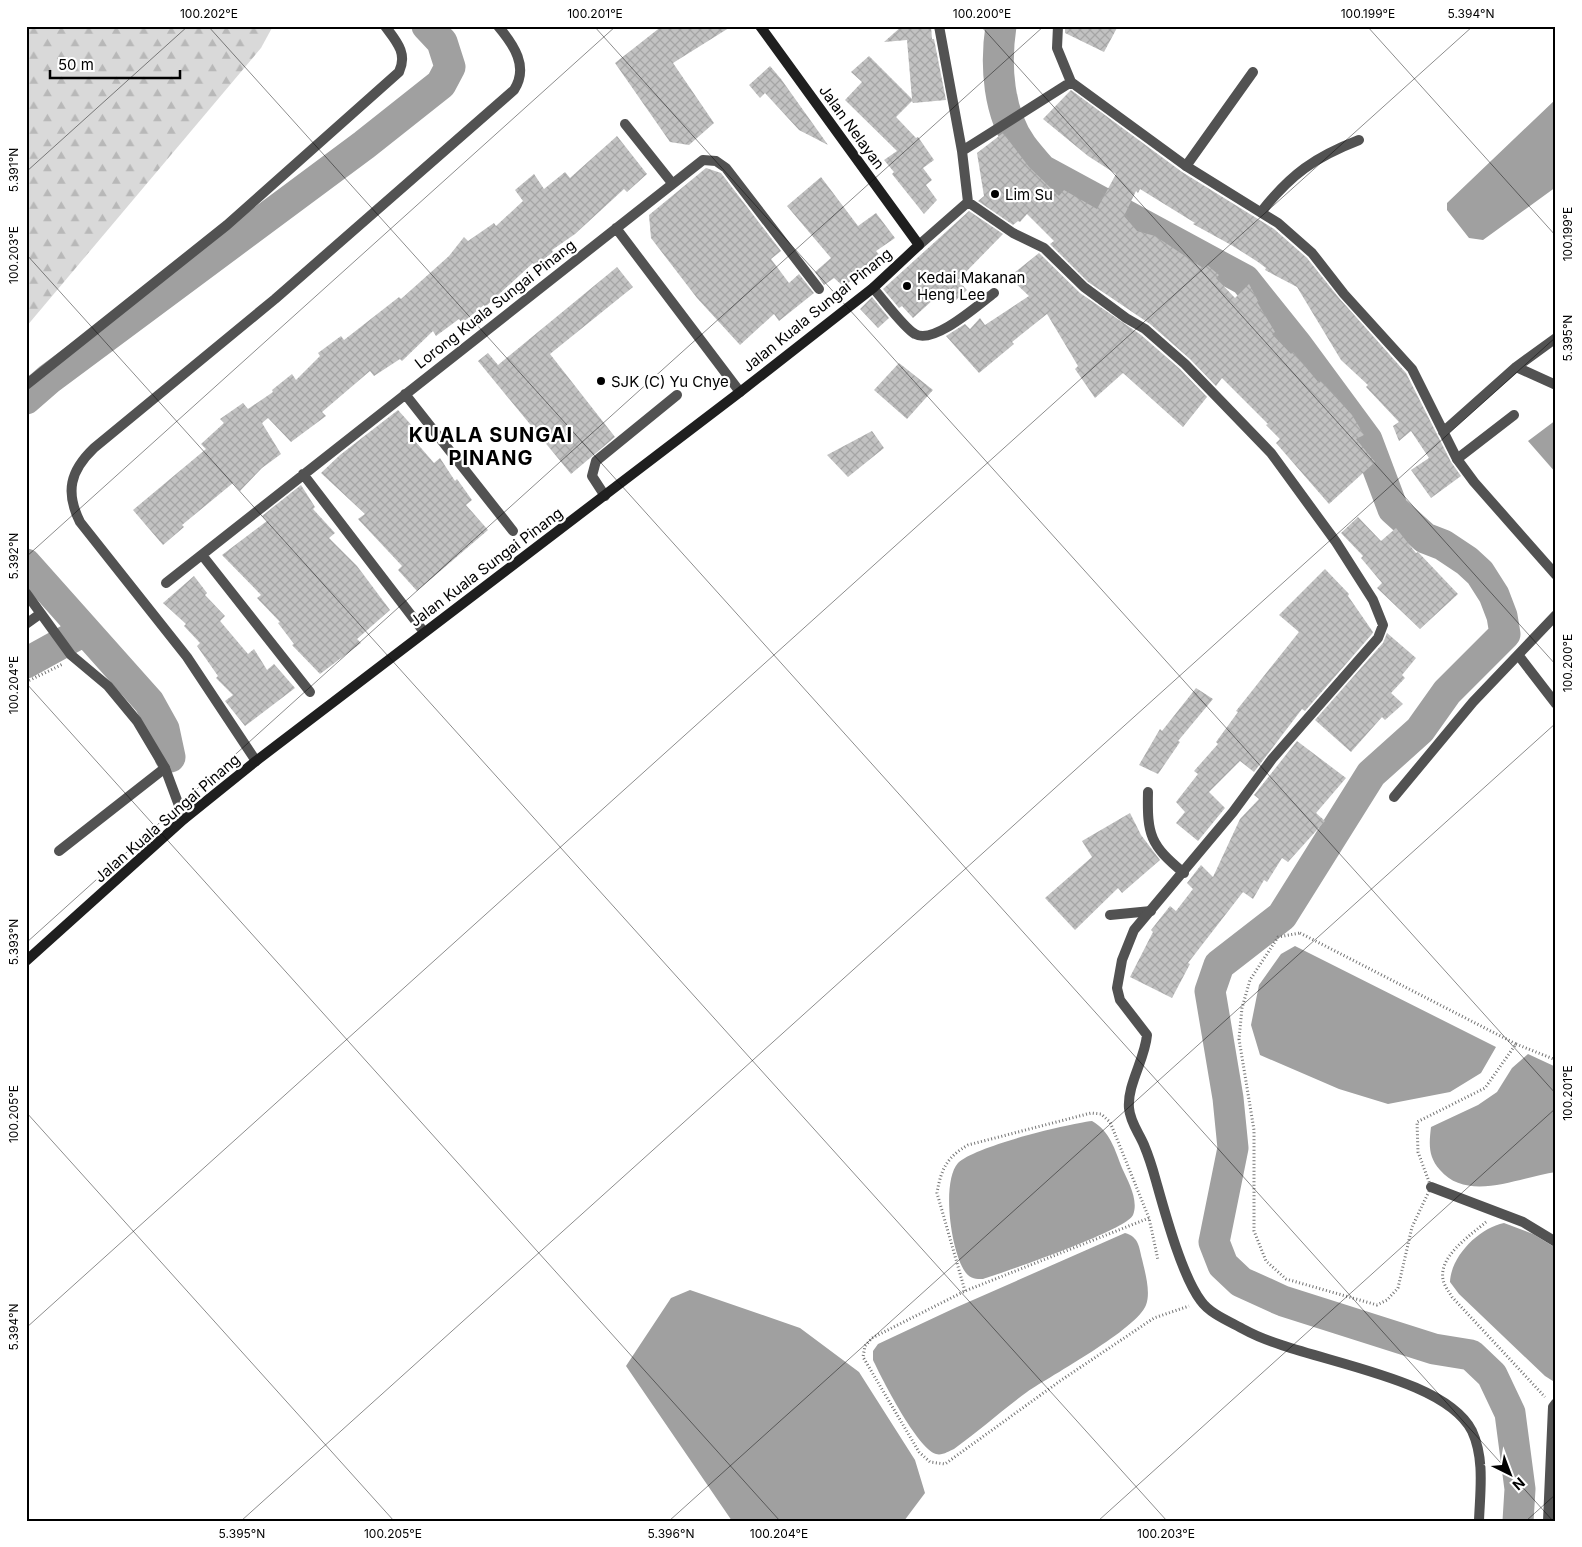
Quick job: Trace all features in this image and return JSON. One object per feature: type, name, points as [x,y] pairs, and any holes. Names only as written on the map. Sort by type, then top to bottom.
[{"type":"street","points":[[26,385],[226,225],[399,72],[402,65],[402,51],[386,26]]},
{"type":"street","points":[[256,761],[187,657],[80,522],[72,501],[72,483],[84,458],[94,448],[275,299],[514,90],[519,83],[520,63],[511,41],[498,26]]},
{"type":"street","name":"Jalan Nelayan","points":[[760,26],[919,245]]},
{"type":"street","points":[[939,26],[962,151],[968,202],[1013,233],[1044,248],[1084,286],[1126,318],[1145,329],[1242,422],[1271,453],[1316,514],[1373,600],[1381,617],[1383,625],[1378,638],[1272,759],[1184,873],[1134,930],[1122,960],[1116,983],[1120,1000],[1147,1035],[1146,1047],[1130,1092],[1128,1108],[1132,1122],[1144,1144],[1177,1248],[1201,1302],[1257,1337],[1412,1386],[1454,1410],[1471,1430],[1478,1448],[1481,1473],[1479,1521]]},
{"type":"street","points":[[1058,26],[1057,48],[1072,82],[1186,166],[1283,227],[1312,253],[1344,294],[1412,369],[1457,459],[1474,482],[1556,575]]},
{"type":"street","points":[[1186,166],[1253,72]]},
{"type":"street","points":[[962,151],[1072,82]]},
{"type":"street","points":[[625,124],[672,183]]},
{"type":"street","points":[[1261,212],[1282,187],[1316,159],[1359,140]]},
{"type":"street","name":"Lorong Kuala Sungai Pinang","points":[[166,583],[703,160],[716,161],[726,168],[819,289]]},
{"type":"street","name":"Jalan Kuala Sungai Pinang","points":[[26,961],[184,819],[256,761],[605,496],[873,288],[968,202]]},
{"type":"street","points":[[616,228],[740,392]]},
{"type":"street","points":[[873,288],[911,331],[919,336],[937,333],[994,293]]},
{"type":"street","points":[[1443,432],[1516,367],[1556,338]]},
{"type":"street","points":[[1516,367],[1556,385]]},
{"type":"street","points":[[405,394],[514,531]]},
{"type":"street","points":[[605,496],[592,476],[596,461],[677,395]]},
{"type":"street","points":[[1457,459],[1514,415]]},
{"type":"street","points":[[303,474],[424,632]]},
{"type":"street","points":[[202,555],[310,692]]},
{"type":"street","points":[[26,593],[73,657],[122,701],[144,730],[165,768],[184,819]]},
{"type":"street","points":[[26,624],[40,614]]},
{"type":"street","points":[[1394,797],[1473,702],[1519,656],[1556,615]]},
{"type":"street","points":[[1519,656],[1556,704]]},
{"type":"street","points":[[59,851],[165,768]]},
{"type":"street","points":[[1148,792],[1149,832],[1152,839],[1170,862],[1184,873]]},
{"type":"street","points":[[1110,915],[1151,911]]},
{"type":"street","points":[[1431,1187],[1495,1213],[1523,1222],[1556,1242]]},
{"type":"street","points":[[1548,1521],[1555,1405]]},
{"type":"path","points":[[26,682],[73,657]]},
{"type":"path","points":[[1516,1044],[1485,1088],[1417,1122],[1418,1152],[1431,1187],[1412,1227],[1398,1288],[1387,1300],[1376,1306],[1286,1279],[1266,1261],[1254,1231],[1254,1130],[1240,1039],[1242,1008],[1250,980],[1278,937],[1300,933],[1516,1044],[1556,1060]]},
{"type":"path","points":[[965,1291],[937,1193],[940,1177],[946,1164],[954,1153],[968,1145],[1091,1114],[1100,1114],[1110,1122],[1149,1218],[1158,1260]]},
{"type":"path","points":[[1495,1213],[1460,1245],[1445,1263],[1443,1281],[1452,1296],[1555,1405]]},
{"type":"path","points":[[1149,1218],[965,1291],[872,1338],[866,1346],[863,1357],[919,1452],[930,1462],[945,1464],[1060,1381],[1154,1318],[1201,1302]]},
{"type":"green space","points":[[26,26],[273,26],[261,48],[26,327]]},
{"type":"shaded area","points":[[1556,99],[1556,187],[1483,240],[1469,238],[1447,210],[1447,203]]},
{"type":"shaded area","points":[[1556,420],[1556,473],[1528,441]]},
{"type":"shaded area","points":[[1295,946],[1496,1047],[1481,1073],[1450,1092],[1388,1104],[1339,1089],[1260,1055],[1251,1025],[1259,985],[1281,954]]},
{"type":"shaded area","points":[[1528,1054],[1556,1067],[1556,1172],[1495,1185],[1465,1185],[1452,1180],[1440,1170],[1431,1155],[1431,1127],[1478,1105],[1497,1092],[1512,1068]]},
{"type":"shaded area","points":[[1092,1121],[1108,1136],[1114,1148],[1134,1197],[1133,1215],[1126,1222],[1110,1230],[1039,1260],[983,1279],[968,1275],[961,1264],[956,1250],[950,1218],[950,1186],[953,1172],[958,1163],[968,1156],[1001,1143],[1063,1126]]},
{"type":"shaded area","points":[[1504,1223],[1533,1234],[1556,1248],[1556,1383],[1545,1376],[1459,1294],[1450,1282],[1455,1263],[1468,1245],[1485,1231]]},
{"type":"shaded area","points":[[1125,1233],[1133,1237],[1138,1243],[1147,1282],[1148,1294],[1146,1305],[1139,1315],[1111,1339],[1027,1392],[954,1449],[943,1454],[936,1454],[928,1449],[910,1427],[873,1360],[873,1351],[878,1344]]},
{"type":"shaded area","points":[[690,1290],[800,1328],[859,1372],[915,1460],[925,1493],[904,1521],[732,1521],[626,1366],[671,1298]]},
{"type":"building","points":[[662,26],[732,26],[673,63],[714,123],[689,145],[670,142],[615,63]]},
{"type":"building","points":[[902,26],[931,26],[932,39],[934,39],[946,100],[913,103],[912,101],[896,117],[916,138],[918,137],[934,160],[923,168],[932,180],[926,185],[937,200],[924,214],[892,174],[894,172],[884,160],[897,151],[845,100],[862,82],[851,72],[869,56],[912,99],[907,40],[884,42]]},
{"type":"building","points":[[1065,26],[1118,26],[1104,52],[1065,33]]},
{"type":"building","points":[[770,66],[828,145],[799,130],[765,93],[760,98],[749,85]]},
{"type":"building","points":[[1071,90],[1182,172],[1274,229],[1307,258],[1339,298],[1406,373],[1451,462],[1461,476],[1431,498],[1411,470],[1429,458],[1411,431],[1399,441],[1393,426],[1399,422],[1366,387],[1368,385],[1341,360],[1297,287],[1265,270],[1266,268],[1258,262],[1193,224],[1195,223],[1140,189],[1138,193],[1136,191],[1124,216],[1137,231],[1155,236],[1203,268],[1207,265],[1219,275],[1216,278],[1235,298],[1249,284],[1257,302],[1275,332],[1272,334],[1291,354],[1293,352],[1319,383],[1321,381],[1352,415],[1364,435],[1356,439],[1375,462],[1329,504],[1276,443],[1280,439],[1266,425],[1268,424],[1222,378],[1216,386],[1190,359],[1150,324],[1088,282],[1050,244],[1054,241],[1027,214],[1020,222],[1018,221],[1013,225],[978,201],[984,196],[977,153],[1003,133],[1029,167],[1059,196],[1064,190],[1097,209],[1116,174],[1088,156],[1043,119]]},
{"type":"building","points":[[617,136],[647,174],[627,192],[624,189],[575,234],[552,250],[553,252],[535,266],[533,263],[485,307],[484,305],[462,323],[459,319],[436,336],[433,331],[402,361],[400,359],[374,376],[370,371],[322,412],[326,416],[291,442],[268,418],[262,423],[281,454],[262,468],[240,491],[233,483],[182,525],[184,527],[163,545],[133,510],[206,449],[201,444],[224,423],[220,419],[243,403],[248,409],[273,392],[272,390],[292,374],[296,380],[320,356],[318,353],[341,336],[344,340],[399,297],[401,299],[449,256],[464,237],[468,241],[494,223],[496,226],[523,201],[515,190],[534,174],[544,189],[565,172],[570,178]]},
{"type":"building","points":[[706,168],[721,173],[781,251],[771,259],[789,283],[799,274],[814,293],[779,321],[774,314],[740,345],[697,298],[651,238],[649,215]]},
{"type":"building","points":[[821,177],[858,226],[876,213],[895,238],[876,251],[882,258],[870,270],[867,266],[844,287],[834,278],[824,285],[815,272],[831,258],[787,206]]},
{"type":"building","points":[[969,211],[1003,234],[958,280],[967,290],[955,301],[945,289],[913,318],[902,306],[899,308],[883,289]]},
{"type":"building","points":[[1039,253],[1080,293],[1141,335],[1180,369],[1207,397],[1183,427],[1123,373],[1095,398],[1075,369],[1078,366],[1047,314],[1012,342],[1014,344],[979,373],[946,336],[965,324],[970,329],[980,318],[985,325],[1029,296],[1009,277]]},
{"type":"building","points":[[617,267],[633,287],[550,354],[615,437],[571,474],[478,361],[488,353],[498,365]]},
{"type":"building","points":[[872,297],[889,318],[878,328],[860,309]]},
{"type":"building","points":[[899,363],[933,390],[907,419],[874,390]]},
{"type":"building","points":[[398,410],[415,429],[409,434],[434,463],[440,458],[455,481],[457,479],[472,500],[466,505],[488,530],[417,591],[398,570],[402,566],[358,519],[365,514],[321,473],[340,455]]},
{"type":"building","points":[[872,431],[884,448],[848,477],[827,455]]},
{"type":"building","points":[[301,485],[315,507],[313,509],[335,533],[329,538],[357,566],[390,610],[357,639],[361,643],[320,674],[292,645],[294,644],[278,623],[280,622],[257,598],[261,595],[222,555],[267,521],[262,516]]},
{"type":"building","points":[[1358,517],[1381,541],[1396,528],[1416,553],[1418,552],[1458,594],[1420,629],[1377,588],[1382,583],[1361,558],[1363,556],[1341,533]]},
{"type":"building","points":[[1325,569],[1349,594],[1348,596],[1373,632],[1305,711],[1302,709],[1254,772],[1240,761],[1209,792],[1225,808],[1198,841],[1176,823],[1185,812],[1176,802],[1198,774],[1194,771],[1218,744],[1216,742],[1238,712],[1236,711],[1299,632],[1279,615]]},
{"type":"building","points":[[194,576],[207,593],[205,595],[225,616],[220,621],[248,654],[254,649],[267,670],[274,664],[295,688],[245,726],[225,701],[233,695],[216,678],[218,676],[197,646],[200,643],[184,626],[186,624],[163,603]]},
{"type":"building","points":[[1387,633],[1416,658],[1402,675],[1405,678],[1391,693],[1403,704],[1385,720],[1382,717],[1351,752],[1315,720],[1383,643]]},
{"type":"building","points":[[1196,688],[1213,699],[1178,741],[1180,742],[1158,774],[1139,765],[1160,729],[1162,731]]},
{"type":"building","points":[[1297,741],[1346,778],[1316,813],[1325,821],[1288,862],[1282,858],[1267,882],[1264,880],[1253,899],[1243,892],[1188,963],[1190,964],[1172,998],[1130,977],[1153,932],[1151,930],[1170,906],[1176,911],[1193,889],[1187,883],[1201,865],[1213,877],[1240,819],[1259,799],[1254,795]]},
{"type":"building","points":[[1130,813],[1141,835],[1160,860],[1122,893],[1118,888],[1075,930],[1045,898],[1092,857],[1082,841]]},
{"type":"waterway","points":[[26,399],[49,379],[364,145],[441,84],[450,67],[442,42],[427,26]]},
{"type":"waterway","points":[[1001,26],[998,57],[1003,104],[1014,133],[1042,170],[1245,280],[1297,345],[1367,440],[1393,509],[1425,538],[1443,545],[1467,561],[1480,573],[1494,595],[1502,616],[1505,634],[1447,692],[1420,730],[1371,774],[1282,916],[1219,965],[1210,991],[1228,1098],[1233,1148],[1214,1242],[1223,1265],[1241,1282],[1283,1301],[1434,1349],[1471,1355],[1492,1375],[1510,1413],[1520,1489],[1518,1521]]},
{"type":"waterway","points":[[26,564],[149,702],[164,729],[170,757]]},
{"type":"waterway","points":[[26,663],[84,631]]},
{"type":"place","name":"Lim Su","points":[[995,194]]},
{"type":"place","name":"Kedai Makanan Heng Lee","points":[[907,286]]},
{"type":"place","name":"SJK (C) Yu Chye","points":[[601,381]]},
{"type":"district","name":"KUALA SUNGAI PINANG","points":[[491,446]]}]
